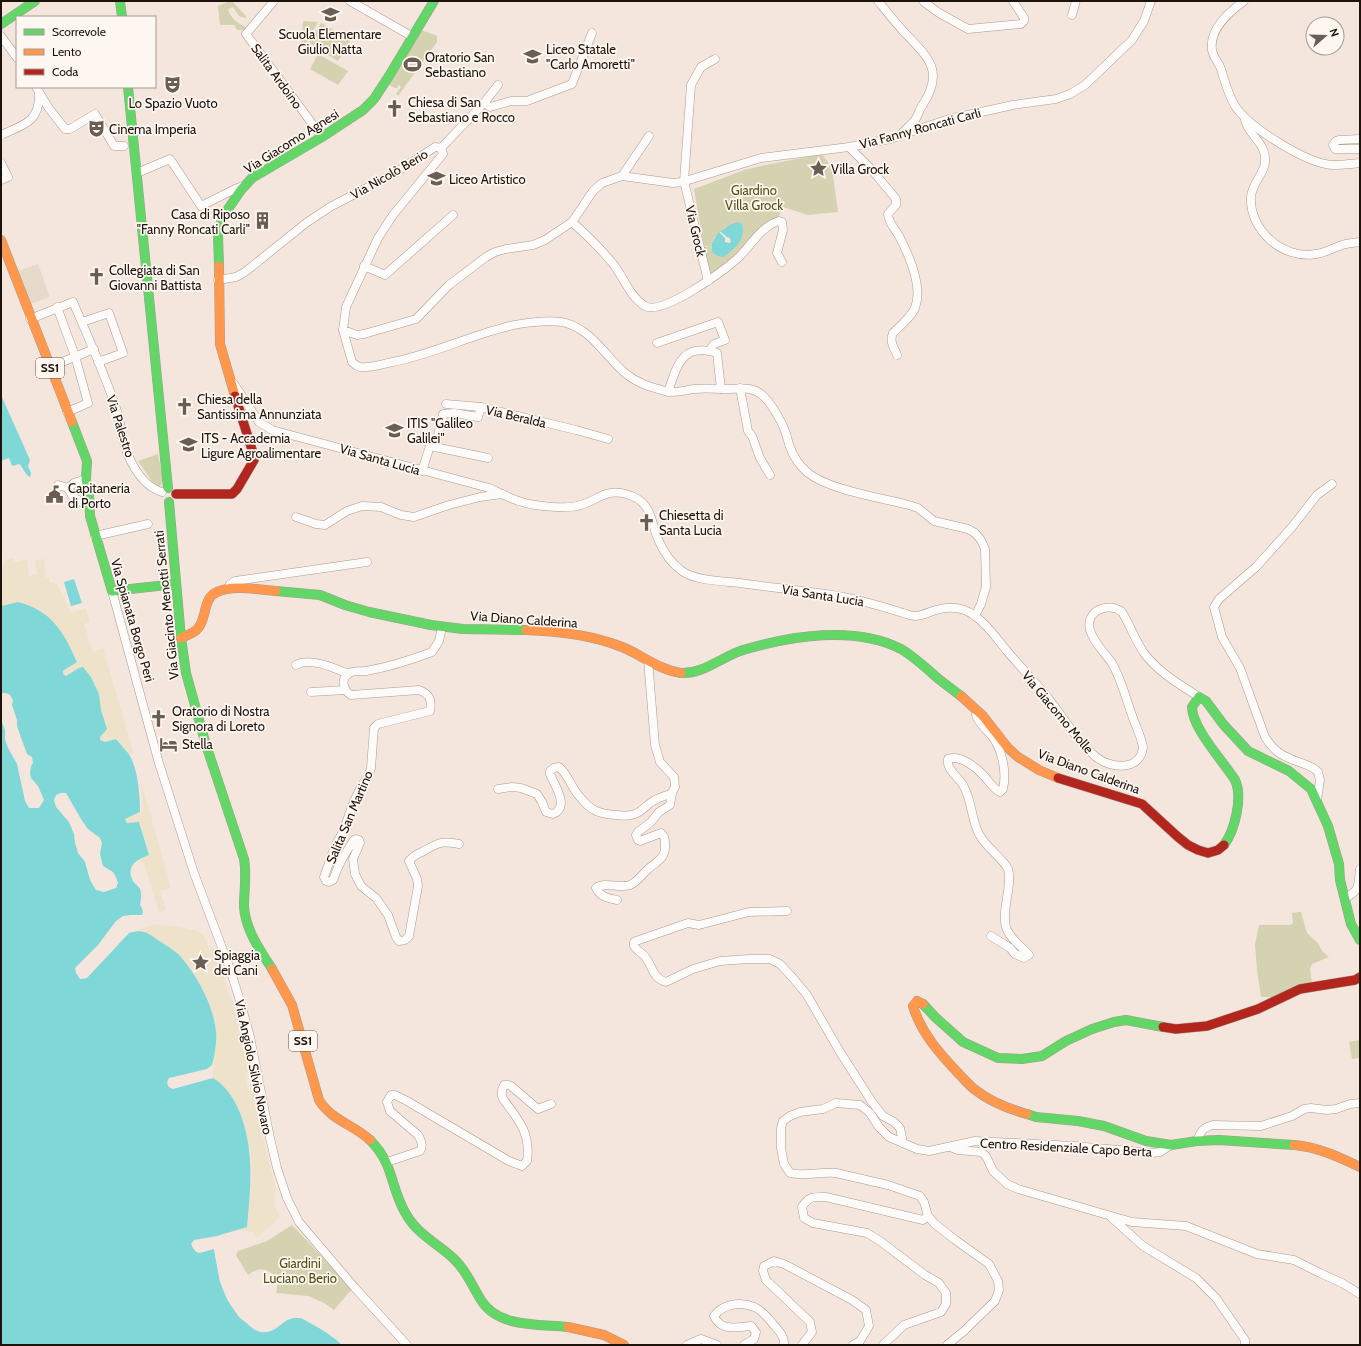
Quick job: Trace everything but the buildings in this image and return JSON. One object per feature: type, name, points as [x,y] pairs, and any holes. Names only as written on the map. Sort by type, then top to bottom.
[{"type":"main road","points":[[1,24],[35,1]]},
{"type":"main road","points":[[120,1],[122,16]]},
{"type":"main road","name":"Via Giacomo Agnesi","points":[[176,494],[232,494],[237,489],[254,460],[254,452],[220,344],[218,235],[219,225],[222,218],[244,186],[252,178],[351,119],[374,99],[395,68],[434,1]]},
{"type":"main road","points":[[128,88],[129,145],[137,173],[166,468],[163,499],[169,502],[173,500],[176,494],[172,489],[165,490]]},
{"type":"main road","name":"SS1","points":[[1,240],[30,319],[87,461],[86,479],[90,516],[95,536]]},
{"type":"main road","name":"Via Giacinto Menotti Serrati","points":[[169,502],[181,638],[188,681],[193,703],[245,860],[246,876],[243,899],[246,919],[253,936],[291,1003],[320,1103],[336,1118],[367,1137],[379,1150],[387,1162],[405,1214],[417,1229],[448,1252],[463,1268],[484,1306],[491,1312],[501,1318],[516,1322],[588,1330],[607,1335],[618,1340],[624,1345]]},
{"type":"main road","name":"Via Spianata Borgo Peri","points":[[95,536],[112,591]]},
{"type":"main road","points":[[112,591],[176,584]]},
{"type":"main road","name":"Via Diano Calderina","points":[[181,638],[192,634],[197,630],[203,618],[209,597],[214,593],[228,589],[307,593],[326,597],[342,604],[393,618],[442,627],[525,630],[578,635],[631,650],[664,668],[681,673],[698,672],[739,651],[773,642],[828,636],[874,639],[897,647],[912,656],[979,712],[1011,751],[1035,768],[1066,780],[1140,803],[1157,816],[1180,839],[1195,849],[1207,853],[1218,850],[1227,841],[1233,825],[1238,800],[1237,785],[1202,734],[1194,718],[1192,705],[1199,697]]},
{"type":"main road","points":[[1199,697],[1206,701],[1223,724],[1248,750],[1289,771],[1311,789],[1328,826],[1339,864],[1340,880],[1351,924],[1360,940]]},
{"type":"main road","points":[[1360,977],[1355,980],[1300,989],[1258,1009],[1202,1027],[1176,1030],[1126,1020],[1114,1022],[1092,1028],[1066,1041],[1042,1056],[1022,1059],[998,1058],[979,1050],[963,1042],[935,1017],[921,1002],[917,1001],[914,1006],[921,1028],[940,1054],[974,1089],[1016,1111],[1036,1117],[1078,1120],[1104,1126],[1146,1141],[1171,1145],[1219,1140],[1305,1146],[1329,1153],[1360,1167]]},
{"type":"street","name":"Salita Ardoino","points":[[274,1],[246,34],[322,137]]},
{"type":"street","points":[[350,1],[413,37]]},
{"type":"street","points":[[878,1],[926,56],[933,73],[933,82],[929,95],[915,120],[900,135]]},
{"type":"street","points":[[924,2],[939,14],[968,29],[1022,23],[1024,18],[1013,1]]},
{"type":"street","points":[[1072,15],[1076,1]]},
{"type":"street","name":"Via Fanny Roncati Carli","points":[[347,331],[357,334],[364,334],[416,319],[449,285],[486,257],[495,252],[533,245],[545,240],[572,222],[596,187],[602,183],[622,176],[673,182],[684,181],[761,158],[849,147],[900,135],[949,119],[1014,105],[1056,99],[1070,94],[1085,84],[1132,40],[1144,21],[1151,1]]},
{"type":"street","points":[[1244,1],[1228,14],[1219,25],[1213,38],[1212,50],[1221,68],[1227,92],[1235,106],[1244,117],[1273,140],[1315,162],[1332,165],[1360,163]]},
{"type":"street","points":[[484,103],[490,107],[511,101],[527,101],[572,84],[592,33]]},
{"type":"street","points":[[1,36],[16,57]]},
{"type":"street","name":"Via Grock","points":[[708,281],[684,181],[691,86],[701,67],[715,59]]},
{"type":"street","points":[[441,148],[484,103],[498,85]]},
{"type":"street","points":[[37,90],[65,129],[70,129],[95,114],[114,146],[129,145]]},
{"type":"street","points":[[1,136],[22,125],[38,112],[40,102],[37,90]]},
{"type":"street","points":[[1244,117],[1247,127],[1262,147],[1265,155],[1265,166],[1254,186],[1251,199],[1257,222],[1265,236],[1291,252],[1304,255],[1316,254],[1342,245],[1360,242]]},
{"type":"street","points":[[622,176],[649,136]]},
{"type":"street","points":[[1360,139],[1336,141],[1333,145],[1335,149],[1338,150],[1360,149]]},
{"type":"street","name":"Via Nicolò Berio","points":[[218,280],[236,277],[245,272],[306,223],[330,207],[396,173],[435,147],[441,148],[443,154],[393,215],[378,238],[346,307],[347,331]]},
{"type":"street","points":[[849,147],[872,170],[896,199],[896,205],[888,214],[888,219],[905,248],[914,275],[917,291],[915,307],[913,312],[891,337],[892,344],[897,355]]},
{"type":"street","points":[[137,173],[170,159],[201,206],[244,186]]},
{"type":"street","points":[[1,163],[8,177],[1,180]]},
{"type":"street","points":[[364,266],[385,275],[453,215]]},
{"type":"street","points":[[572,222],[589,236],[615,266],[634,296],[646,307],[655,308],[666,305],[708,281],[737,259],[768,227],[779,221],[782,222],[783,227],[777,253],[782,262]]},
{"type":"street","name":"Via Palestro","points":[[58,308],[73,302],[94,349],[116,408],[128,455],[144,482],[155,490],[165,490]]},
{"type":"street","points":[[30,319],[58,308],[75,356],[88,403],[67,412]]},
{"type":"street","points":[[82,322],[109,313],[123,354],[98,362]]},
{"type":"street","points":[[347,331],[352,362],[359,367],[410,359],[503,327],[539,322],[566,323],[582,329],[625,372],[643,384],[668,392],[694,389],[740,388],[755,390],[768,401],[783,426],[790,448],[796,460],[808,473],[821,481],[858,492],[910,504],[918,508],[934,521],[968,529],[978,536],[985,549],[986,587],[981,604],[975,616]]},
{"type":"street","points":[[657,343],[718,322],[725,340],[714,344],[709,351]]},
{"type":"street","points":[[50,366],[94,349]]},
{"type":"street","points":[[668,392],[681,360],[689,354],[702,350],[717,353],[721,389]]},
{"type":"street","name":"Via Santa Lucia","points":[[231,381],[236,386],[259,422],[272,430],[489,488],[523,503],[570,508],[588,503],[602,494],[612,492],[623,493],[640,501],[648,509],[652,516],[658,540],[663,549],[677,567],[688,575],[710,580],[826,594],[860,600],[910,615],[920,615],[950,607],[960,608],[975,616]]},
{"type":"street","points":[[740,388],[748,431],[752,436],[760,458],[770,475]]},
{"type":"street","points":[[446,404],[481,407]]},
{"type":"street","name":"Via Beralda","points":[[422,471],[430,446],[434,443],[438,435],[443,414],[454,413],[478,417],[481,407],[608,439]]},
{"type":"street","points":[[430,446],[488,458]]},
{"type":"street","points":[[68,488],[74,483],[86,479]]},
{"type":"street","points":[[1317,800],[1320,780],[1316,769],[1282,754],[1270,746],[1265,737],[1240,668],[1222,638],[1215,616],[1214,606],[1219,599],[1256,567],[1292,527],[1317,495],[1332,484]]},
{"type":"street","points":[[58,485],[68,488],[73,497],[90,506]]},
{"type":"street","points":[[296,517],[316,524],[325,525],[348,511],[362,506],[381,507],[401,515],[414,517],[448,504],[503,494]]},
{"type":"street","points":[[95,536],[148,524]]},
{"type":"street","points":[[228,589],[230,584],[235,581],[367,562]]},
{"type":"street","name":"Via Spianata Borgo Peri","points":[[112,591],[145,711]]},
{"type":"street","name":"Via Giacomo Molle","points":[[975,616],[994,634],[1021,668],[1051,701],[1081,742],[1107,764],[1121,766],[1133,764],[1141,756],[1143,747],[1122,684],[1111,662],[1090,631],[1090,619],[1098,610],[1110,607],[1122,612],[1143,651],[1152,662],[1183,688],[1199,697]]},
{"type":"street","points":[[296,665],[300,662],[313,662],[348,674],[352,672],[365,672],[432,652],[439,641],[442,627]]},
{"type":"street","points":[[617,900],[604,897],[598,893],[596,888],[600,885],[630,885],[639,880],[646,871],[664,856],[664,838],[661,833],[640,841],[636,835],[651,822],[659,812],[670,805],[675,787],[674,777],[660,762],[655,745],[648,660]]},
{"type":"street","points":[[311,692],[345,690],[344,684],[348,674]]},
{"type":"street","name":"Salita San Martino","points":[[345,690],[351,695],[419,690],[426,693],[431,706],[430,712],[390,720],[376,725],[373,732],[371,768],[368,777],[354,801],[343,832],[335,846],[324,877],[326,882],[333,880],[336,870],[345,853],[354,840],[359,840],[360,843],[353,859],[355,874],[361,886],[376,898],[388,915],[396,937],[402,941],[406,940],[409,936],[418,886],[417,879],[409,861],[412,857],[435,844],[444,842],[459,844]]},
{"type":"street","name":"Via Angiolo Silvio Novaro","points":[[145,711],[158,760],[194,873],[230,968],[241,1004],[250,1037],[270,1138],[286,1198],[299,1222],[355,1288],[407,1345]]},
{"type":"street","points":[[979,712],[976,715],[977,720],[995,740],[1001,756],[1004,780],[1003,789],[1000,792],[996,790],[984,776],[966,762],[954,757],[948,759],[948,764],[949,768],[963,784],[979,834],[987,846],[1008,870],[1009,879],[1005,920],[1006,928],[1016,942],[1029,955],[1024,958],[1018,956],[991,936]]},
{"type":"street","points":[[498,789],[512,787],[521,788],[537,794],[546,812],[553,814],[558,812],[561,808],[561,801],[550,771],[559,767],[564,771],[574,791],[586,805],[591,809],[605,815],[625,816],[634,814],[655,800],[672,794]]},
{"type":"street","points":[[1345,898],[1354,894],[1360,884],[1360,869]]},
{"type":"street","points":[[786,911],[749,912],[699,925],[688,923],[636,941],[634,942],[634,946],[646,958],[653,973],[660,980],[666,982],[693,969],[720,961],[770,959],[780,964],[807,995],[840,1052],[872,1102],[883,1116],[894,1122],[900,1128],[903,1143]]},
{"type":"street","points":[[387,1162],[420,1152],[422,1145],[418,1135],[390,1111],[387,1102],[391,1095],[395,1095],[407,1101],[509,1161],[522,1166],[526,1161],[527,1140],[521,1122],[501,1095],[502,1088],[504,1085],[511,1086],[538,1109],[551,1104]]},
{"type":"street","points":[[1198,1141],[1201,1132],[1206,1127],[1213,1125],[1261,1126],[1292,1116],[1304,1109],[1336,1109],[1360,1102]]},
{"type":"street","name":"Centro Residenziale Capo Berta","points":[[947,1345],[995,1301],[999,1290],[998,1281],[989,1264],[954,1240],[935,1224],[928,1216],[924,1202],[920,1196],[836,1172],[828,1171],[799,1175],[790,1173],[784,1164],[781,1128],[783,1121],[800,1112],[823,1108],[836,1103],[860,1105],[870,1112],[879,1127],[889,1137],[928,1151],[975,1141],[995,1141],[1010,1144],[1074,1146],[1152,1154],[1160,1152],[1171,1145]]},
{"type":"street","points":[[950,1147],[958,1150],[981,1152],[986,1156],[993,1171],[1007,1184],[1018,1189],[1132,1222],[1186,1226],[1257,1254],[1294,1260],[1342,1283],[1360,1294]]},
{"type":"street","points":[[883,1345],[904,1325],[941,1312],[946,1304],[946,1293],[939,1283],[925,1275],[880,1240],[867,1233],[813,1223],[804,1218],[802,1207],[807,1200],[813,1197],[826,1197],[923,1220],[928,1216]]},
{"type":"street","points":[[1110,1216],[1143,1246],[1196,1278],[1216,1298],[1245,1340],[1245,1345]]},
{"type":"street","points":[[802,1345],[812,1332],[810,1322],[766,1280],[762,1271],[764,1266],[774,1261],[784,1264],[852,1300],[866,1310],[869,1326],[860,1341],[853,1345]]},
{"type":"street","points":[[744,1345],[754,1339],[756,1332],[751,1326],[722,1326],[717,1322],[714,1316],[717,1312],[729,1305],[740,1304],[755,1307],[766,1316],[782,1335],[785,1341],[784,1345]]},
{"type":"street","points":[[686,1345],[701,1339],[717,1345]]},
{"type":"shaded area","points":[[38,264],[50,297],[30,304],[18,271]]},
{"type":"green space","points":[[232,1],[246,16],[246,18],[239,16],[233,7],[228,9],[233,18],[246,27],[246,30],[237,30],[234,25],[220,25],[218,6]]},
{"type":"green space","points":[[303,21],[318,22],[306,44],[301,42]]},
{"type":"green space","points":[[321,23],[351,40],[338,61],[309,43]]},
{"type":"green space","name":"Oratorio San Sebastiano","points":[[421,30],[437,36],[437,42],[398,96],[396,94],[401,87],[399,85],[395,88],[389,85]]},
{"type":"green space","points":[[318,54],[348,71],[338,85],[310,69]]},
{"type":"green space","name":"Giardino Villa Grock","points":[[822,154],[832,168],[838,212],[808,215],[783,207],[778,218],[709,277],[704,247],[711,247],[704,246],[694,189],[744,170]],"holes":[[[725,227],[737,245],[712,252],[711,247],[714,238]]]},
{"type":"green space","points":[[158,454],[163,480],[159,487],[154,484],[138,461]]},
{"type":"green space","points":[[1301,912],[1307,933],[1318,943],[1322,951],[1329,957],[1312,964],[1310,969],[1312,983],[1276,997],[1261,997],[1255,944],[1259,925],[1290,925],[1293,923],[1292,913]]},
{"type":"green space","points":[[1360,1040],[1360,1058],[1352,1059],[1349,1042]]},
{"type":"green space","name":"Giardini Luciano Berio","points":[[292,1225],[332,1267],[351,1290],[334,1310],[324,1303],[308,1296],[276,1293],[276,1280],[270,1272],[260,1270],[254,1271],[248,1275],[236,1255],[238,1251],[267,1241]]},
{"type":"sand","points":[[14,558],[14,562],[27,559],[29,576],[37,574],[35,560],[44,559],[46,578],[49,577],[50,582],[57,584],[71,613],[86,608],[90,622],[84,624],[93,652],[103,648],[134,754],[129,754],[116,739],[105,742],[100,740],[100,737],[107,729],[101,710],[96,685],[91,677],[79,668],[66,676],[63,674],[63,672],[77,662],[73,651],[56,624],[41,610],[18,602],[1,606],[1,568],[5,565],[6,559]]},
{"type":"sand","points":[[141,781],[171,888],[160,891],[166,910],[159,913],[144,864],[141,860],[149,855],[140,823],[127,823],[125,818],[141,813],[143,809]]},
{"type":"sand","points":[[156,924],[194,930],[203,935],[209,950],[213,949],[237,1018],[249,1070],[245,1074],[249,1091],[253,1091],[276,1190],[274,1205],[280,1217],[257,1238],[253,1232],[238,1230],[247,1227],[252,1162],[251,1153],[241,1116],[235,1101],[226,1088],[213,1078],[216,1033],[209,1003],[193,972],[180,956],[150,935],[143,931],[137,930]]},
{"type":"water","points":[[738,222],[742,224],[743,234],[735,247],[723,257],[712,252],[712,244],[719,232],[725,238],[725,242],[731,242],[730,238],[720,231]]},
{"type":"water","points":[[1,395],[30,460],[28,466],[31,473],[30,477],[19,464],[12,466],[9,458],[1,461]]},
{"type":"water","points":[[74,579],[82,603],[71,606],[64,582]]},
{"type":"water","points":[[18,602],[39,611],[48,617],[61,632],[77,662],[63,671],[63,674],[66,676],[83,667],[91,677],[99,694],[101,710],[107,729],[100,737],[100,740],[105,742],[116,739],[128,753],[134,765],[138,781],[140,812],[125,819],[127,823],[139,822],[149,855],[134,863],[131,870],[133,880],[141,891],[140,905],[143,914],[123,916],[116,921],[98,945],[75,968],[76,973],[80,979],[87,978],[129,933],[139,931],[150,934],[177,953],[199,982],[208,1001],[212,1011],[216,1031],[216,1044],[212,1065],[207,1069],[169,1078],[168,1085],[173,1089],[213,1078],[225,1087],[231,1095],[238,1108],[243,1123],[247,1138],[250,1167],[250,1196],[247,1227],[217,1236],[194,1240],[191,1244],[196,1252],[200,1253],[214,1249],[220,1280],[227,1299],[239,1316],[253,1328],[260,1332],[268,1332],[287,1320],[301,1318],[311,1322],[342,1345],[1,1345],[1,606]]},
{"type":"pier","points":[[1,693],[10,695],[13,700],[12,705],[19,732],[27,754],[32,757],[33,763],[30,773],[31,778],[38,786],[44,800],[39,808],[29,808],[25,801],[17,764],[5,739],[5,730],[1,720]]},
{"type":"pier","points":[[66,793],[88,829],[100,838],[102,843],[100,854],[103,866],[113,872],[116,877],[118,883],[116,888],[104,892],[96,890],[90,880],[85,862],[78,853],[74,834],[69,822],[56,807],[54,800],[56,795]]},
{"type":"pier","points":[[214,1249],[216,1249],[222,1281],[228,1298],[240,1315],[255,1328],[265,1330],[274,1327],[286,1318],[292,1316],[302,1316],[327,1330],[337,1337],[344,1345],[301,1318],[292,1318],[275,1329],[265,1332],[255,1330],[239,1317],[227,1299],[220,1282]]},
{"type":"traffic: fast","points":[[1,24],[35,1]]},
{"type":"traffic: fast","points":[[120,1],[122,16]]},
{"type":"traffic: fast","points":[[219,266],[219,227],[226,212],[241,190],[252,178],[322,137],[363,110],[374,99],[389,76],[434,1]]},
{"type":"traffic: fast","points":[[128,88],[168,488]]},
{"type":"traffic: fast","points":[[72,422],[87,461],[86,479],[90,516],[112,591],[176,584]]},
{"type":"traffic: fast","points":[[169,502],[181,638],[186,673],[206,745],[244,859],[244,906],[247,923],[254,939],[272,969]]},
{"type":"traffic: fast","points":[[276,591],[320,595],[345,605],[369,612],[431,625],[463,629],[526,630]]},
{"type":"traffic: fast","points":[[681,673],[697,671],[735,653],[761,645],[802,637],[843,635],[864,637],[901,649],[961,696]]},
{"type":"traffic: fast","points":[[1224,845],[1228,839],[1237,813],[1237,787],[1235,780],[1197,725],[1192,707],[1199,697],[1206,701],[1223,724],[1248,751],[1289,771],[1311,789],[1328,826],[1339,864],[1340,880],[1351,924],[1360,940]]},
{"type":"traffic: fast","points":[[923,1004],[963,1042],[998,1058],[1022,1059],[1042,1056],[1066,1041],[1092,1029],[1114,1022],[1126,1020],[1163,1027]]},
{"type":"traffic: fast","points":[[1027,1114],[1036,1117],[1078,1121],[1104,1126],[1146,1141],[1171,1145],[1197,1141],[1219,1140],[1294,1145]]},
{"type":"traffic: fast","points":[[370,1140],[384,1158],[397,1195],[406,1214],[422,1233],[459,1264],[488,1309],[498,1316],[520,1323],[568,1327]]},
{"type":"traffic: slow","points":[[1,240],[72,422]]},
{"type":"traffic: slow","points":[[219,266],[220,344],[235,396]]},
{"type":"traffic: slow","points":[[181,638],[199,627],[209,598],[217,592],[230,588],[276,591]]},
{"type":"traffic: slow","points":[[526,630],[550,631],[599,639],[629,650],[665,669],[681,673]]},
{"type":"traffic: slow","points":[[961,696],[983,716],[1008,748],[1018,757],[1039,770],[1058,778]]},
{"type":"traffic: slow","points":[[272,969],[292,1005],[319,1100],[330,1113],[370,1140]]},
{"type":"traffic: slow","points":[[923,1004],[917,1001],[913,1006],[916,1016],[932,1043],[959,1074],[972,1087],[986,1097],[1006,1107],[1027,1114]]},
{"type":"traffic: slow","points":[[1294,1145],[1320,1150],[1360,1167]]},
{"type":"traffic: slow","points":[[568,1327],[604,1335],[624,1345]]},
{"type":"traffic: jam","points":[[176,494],[232,494],[237,489],[254,460],[254,456],[235,396]]},
{"type":"traffic: jam","points":[[1058,778],[1142,804],[1178,837],[1188,845],[1198,850],[1208,853],[1218,850],[1224,845]]},
{"type":"traffic: jam","points":[[1163,1027],[1176,1029],[1207,1026],[1258,1009],[1300,989],[1355,980],[1360,977]]},
{"type":"place","name":"Scuola Elementare Giulio Natta","points":[[330,15]]},
{"type":"place","name":"Liceo Statale \"Carlo Amoretti\"","points":[[533,56]]},
{"type":"place","name":"Oratorio San Sebastiano","points":[[412,64]]},
{"type":"place","name":"Lo Spazio Vuoto","points":[[173,84]]},
{"type":"place","name":"Chiesa di San Sebastiano e Rocco","points":[[395,109]]},
{"type":"place","name":"Cinema Imperia","points":[[96,129]]},
{"type":"place","name":"Villa Grock","points":[[818,169]]},
{"type":"place","name":"Liceo Artistico","points":[[436,179]]},
{"type":"place","name":"Casa di Riposo \"Fanny Roncati Carli\"","points":[[263,221]]},
{"type":"place","name":"Collegiata di San Giovanni Battista","points":[[96,277]]},
{"type":"place","name":"Chiesa della Santissima Annunziata","points":[[184,406]]},
{"type":"place","name":"ITIS \"Galileo Galilei\"","points":[[394,430]]},
{"type":"place","name":"ITS - Accademia Ligure Agroalimentare","points":[[188,445]]},
{"type":"place","name":"Capitaneria di Porto","points":[[55,495]]},
{"type":"place","name":"Chiesetta di Santa Lucia","points":[[646,522]]},
{"type":"place","name":"Oratorio di Nostra Signora di Loreto","points":[[159,718]]},
{"type":"place","name":"Stella","points":[[169,744]]},
{"type":"place","name":"Spiaggia dei Cani","points":[[201,962]]}]
